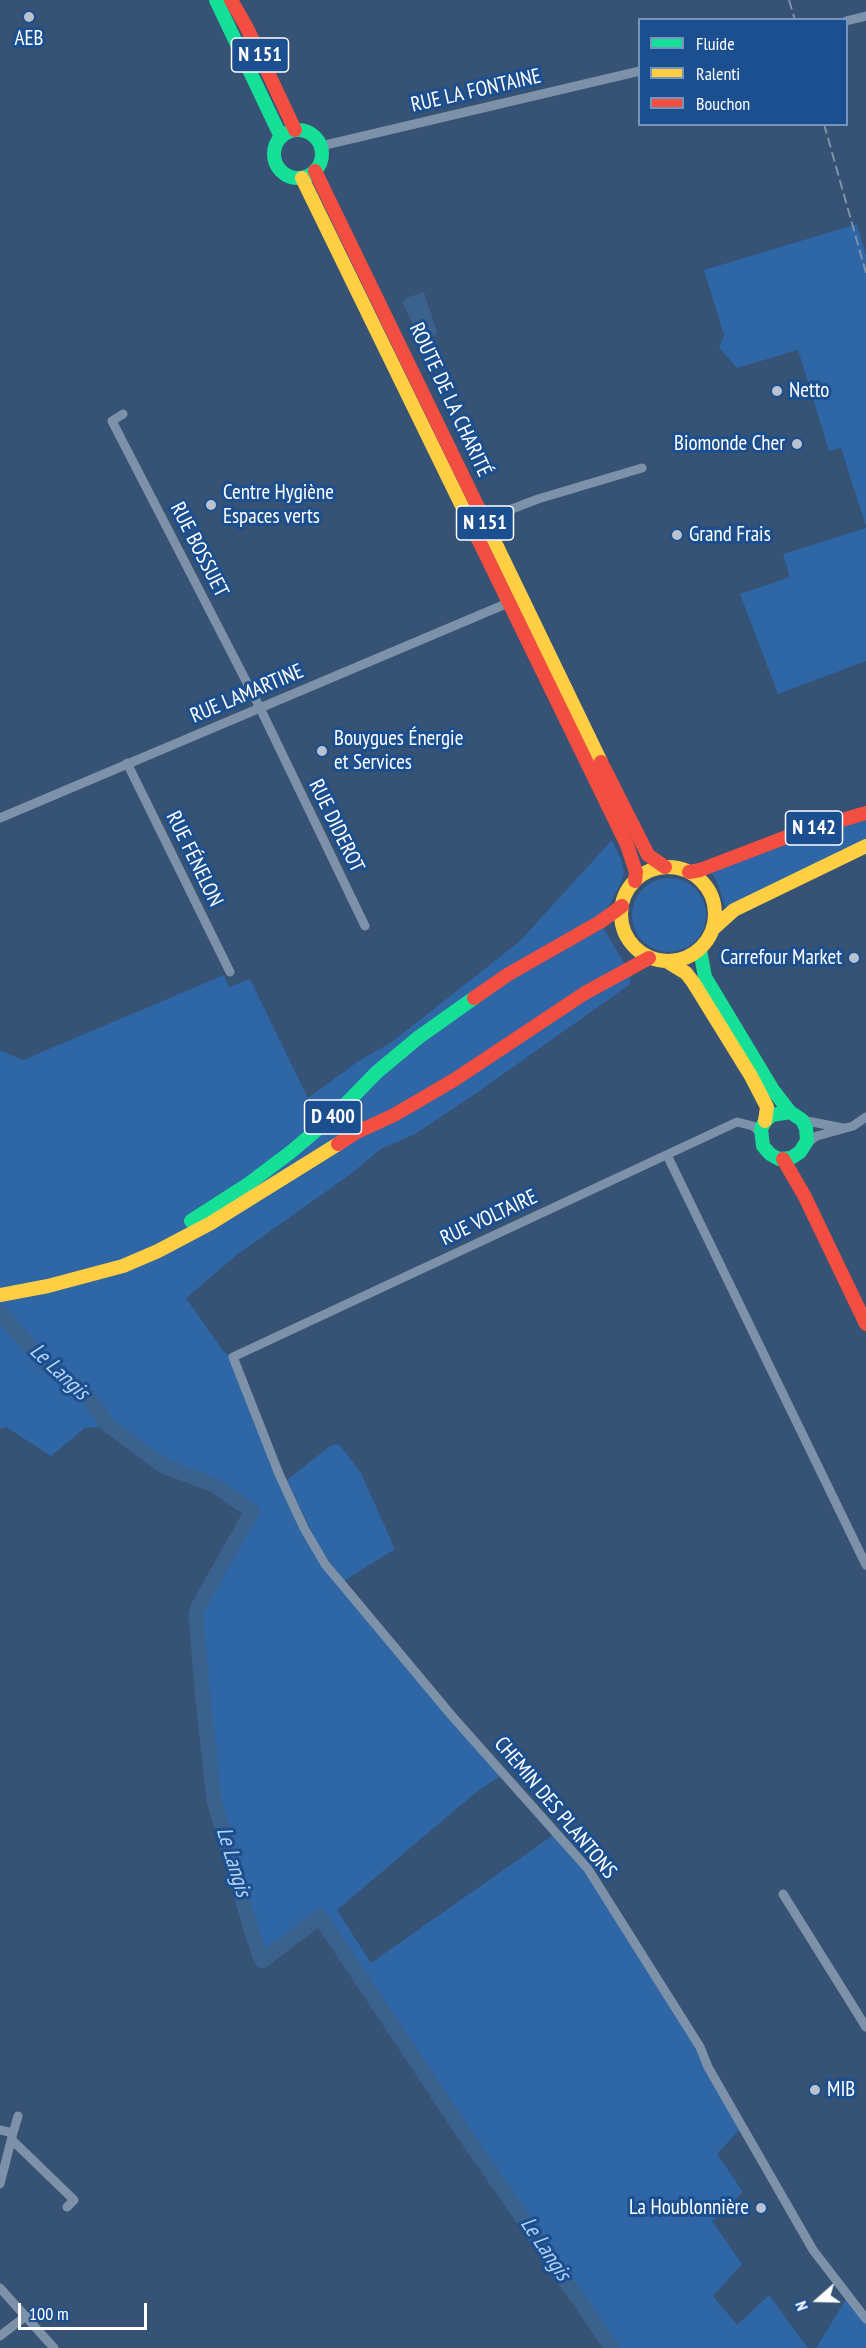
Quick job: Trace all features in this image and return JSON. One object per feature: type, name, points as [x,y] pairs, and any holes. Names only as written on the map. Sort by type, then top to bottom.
[{"type":"main road","name":"N 151","points":[[216,0],[281,137]]},
{"type":"main road","name":"N 151","points":[[231,0],[296,130]]},
{"type":"main road","points":[[296,130],[309,133],[321,146],[322,159],[315,171],[302,178],[285,175],[277,167],[274,150],[281,137],[296,130]]},
{"type":"main road","name":"ROUTE DE LA CHARITÉ","points":[[315,171],[635,832],[648,855],[664,867]]},
{"type":"main road","name":"ROUTE DE LA CHARITÉ","points":[[302,178],[627,845],[636,872],[635,881]]},
{"type":"main road","name":"N 142","points":[[689,872],[797,833],[866,813]]},
{"type":"main road","name":"N 142","points":[[714,928],[734,910],[866,846]]},
{"type":"main road","points":[[668,962],[685,959],[700,950],[714,928],[716,915],[714,901],[700,879],[689,872],[664,867],[643,874],[626,893],[622,906],[622,922],[627,937],[636,949],[649,958],[668,962],[686,973],[693,982],[767,1107],[761,1143],[767,1152],[783,1159],[804,1195],[866,1324]]},
{"type":"main road","name":"D 400","points":[[88,1275],[191,1221],[247,1185],[308,1138],[338,1112],[377,1072],[419,1037],[507,975],[600,922],[622,906]]},
{"type":"main road","points":[[700,950],[705,976],[773,1090],[807,1132],[802,1149],[804,1195]]},
{"type":"main road","name":"D 400","points":[[0,1295],[48,1286],[123,1266],[158,1251],[211,1223],[355,1133],[394,1115],[454,1080],[548,1017],[649,958]]},
{"type":"main road","points":[[762,1127],[778,1112],[796,1116]]},
{"type":"main road","points":[[783,1159],[802,1149]]},
{"type":"street","points":[[848,20],[866,16]]},
{"type":"street","name":"RUE LA FONTAINE","points":[[321,146],[638,71]]},
{"type":"street","name":"RUE BOSSUET","points":[[123,414],[112,421],[260,708]]},
{"type":"street","points":[[483,520],[538,500],[642,468]]},
{"type":"street","name":"RUE LAMARTINE","points":[[0,818],[508,603]]},
{"type":"street","name":"RUE DIDEROT","points":[[260,708],[364,926]]},
{"type":"street","name":"RUE FÉNELON","points":[[127,763],[230,972]]},
{"type":"street","points":[[796,1116],[843,1128]]},
{"type":"street","points":[[802,1149],[817,1136],[853,1126],[866,1117]]},
{"type":"street","name":"RUE VOLTAIRE","points":[[233,1357],[737,1122],[762,1127]]},
{"type":"street","points":[[667,1155],[866,1565]]},
{"type":"street","name":"CHEMIN DES PLANTONS","points":[[233,1357],[279,1474],[309,1538],[325,1564],[452,1716],[588,1869],[700,2047],[708,2067],[813,2250],[866,2319]]},
{"type":"street","points":[[783,1894],[866,2027]]},
{"type":"street","points":[[0,2184],[18,2116]]},
{"type":"street","points":[[0,2130],[13,2137],[74,2200],[67,2207]]},
{"type":"street","points":[[0,2288],[54,2348]]},
{"type":"street","points":[[0,2336],[26,2316]]},
{"type":"shaded area","points":[[857,224],[866,256],[866,526],[841,448],[829,451],[798,350],[737,368],[719,347],[724,335],[704,270]]},
{"type":"shaded area","points":[[424,292],[437,332],[436,335],[426,338],[417,333],[403,303],[406,298]]},
{"type":"shaded area","points":[[866,528],[866,661],[778,694],[740,594],[790,577],[783,554]]},
{"type":"shaded area","points":[[866,816],[866,843],[726,909],[717,882],[710,871]]},
{"type":"shaded area","points":[[612,840],[624,872],[622,881],[600,922],[631,975],[629,985],[415,1134],[381,1149],[348,1176],[238,1254],[186,1298],[224,1352],[233,1357],[314,1547],[503,1774],[474,1794],[337,1910],[371,1963],[556,1833],[620,1919],[742,2127],[717,2154],[743,2192],[712,2221],[742,2264],[713,2296],[737,2325],[769,2295],[808,2348],[612,2348],[467,2138],[320,1917],[262,1961],[214,1801],[196,1616],[198,1607],[252,1511],[214,1485],[163,1466],[109,1426],[85,1428],[51,1456],[6,1427],[0,1429],[0,1050],[23,1060],[224,975],[229,987],[250,979],[308,1098],[360,1060],[392,1042],[520,941]]},
{"type":"shaded area","points":[[669,878],[683,881],[695,889],[703,901],[706,915],[703,929],[695,941],[683,949],[669,952],[655,949],[643,941],[635,929],[632,915],[635,901],[643,889],[655,881]]},
{"type":"shaded area","points":[[339,1444],[361,1473],[395,1549],[344,1581],[318,1545],[287,1480],[330,1446]]},
{"type":"shaded area","points":[[848,2296],[866,2319],[866,2348],[816,2348]]},
{"type":"waterway","name":"Le Langis","points":[[0,1312],[46,1365],[84,1392],[109,1426],[163,1466],[214,1485],[252,1511],[198,1607],[196,1616],[214,1801],[262,1961],[320,1917],[467,2138],[612,2348]]},
{"type":"railway","points":[[789,0],[794,18]]},
{"type":"railway","points":[[825,126],[866,273]]},
{"type":"traffic: fast","points":[[216,0],[281,137]]},
{"type":"traffic: fast","points":[[293,130],[303,130],[315,137],[322,149],[322,154],[322,159],[315,171],[303,178],[293,178],[278,167],[274,159],[274,149],[285,134],[293,130]]},
{"type":"traffic: fast","points":[[700,950],[705,977],[773,1090],[790,1112],[802,1120],[806,1128],[807,1141],[800,1152],[791,1158],[779,1159],[763,1146],[761,1129],[772,1115],[790,1112]]},
{"type":"traffic: fast","points":[[191,1221],[247,1185],[292,1151],[338,1112],[377,1072],[419,1037],[474,998]]},
{"type":"traffic: slow","points":[[302,178],[477,537]]},
{"type":"traffic: slow","points":[[491,534],[601,762]]},
{"type":"traffic: slow","points":[[714,928],[734,910],[866,846]]},
{"type":"traffic: slow","points":[[668,867],[686,871],[701,881],[711,896],[715,914],[711,932],[701,947],[686,957],[668,961],[650,957],[635,947],[625,932],[621,914],[625,896],[635,881],[650,871],[668,867]]},
{"type":"traffic: slow","points":[[668,962],[686,973],[693,982],[751,1076],[767,1107],[765,1121]]},
{"type":"traffic: slow","points":[[0,1295],[48,1286],[123,1266],[158,1251],[211,1223],[338,1144]]},
{"type":"traffic: jam","points":[[231,0],[247,28],[295,130]]},
{"type":"traffic: jam","points":[[315,171],[491,534]]},
{"type":"traffic: jam","points":[[477,537],[627,845],[636,872],[635,881]]},
{"type":"traffic: jam","points":[[601,762],[648,855],[665,867]]},
{"type":"traffic: jam","points":[[689,872],[700,870],[797,833],[866,813]]},
{"type":"traffic: jam","points":[[474,998],[507,975],[600,922],[622,906]]},
{"type":"traffic: jam","points":[[338,1144],[454,1080],[585,993],[649,958]]},
{"type":"traffic: jam","points":[[783,1159],[804,1195],[866,1324]]},
{"type":"place","name":"AEB","points":[[29,17]]},
{"type":"place","name":"Netto","points":[[777,391]]},
{"type":"place","name":"Biomonde Cher","points":[[797,444]]},
{"type":"place","name":"Centre Hygiène Espaces verts","points":[[211,505]]},
{"type":"place","name":"Grand Frais","points":[[677,535]]},
{"type":"place","name":"Bouygues Énergie et Services","points":[[322,751]]},
{"type":"place","name":"Carrefour Market","points":[[854,958]]},
{"type":"place","name":"MIB","points":[[815,2090]]},
{"type":"place","name":"La Houblonnière","points":[[761,2208]]}]
